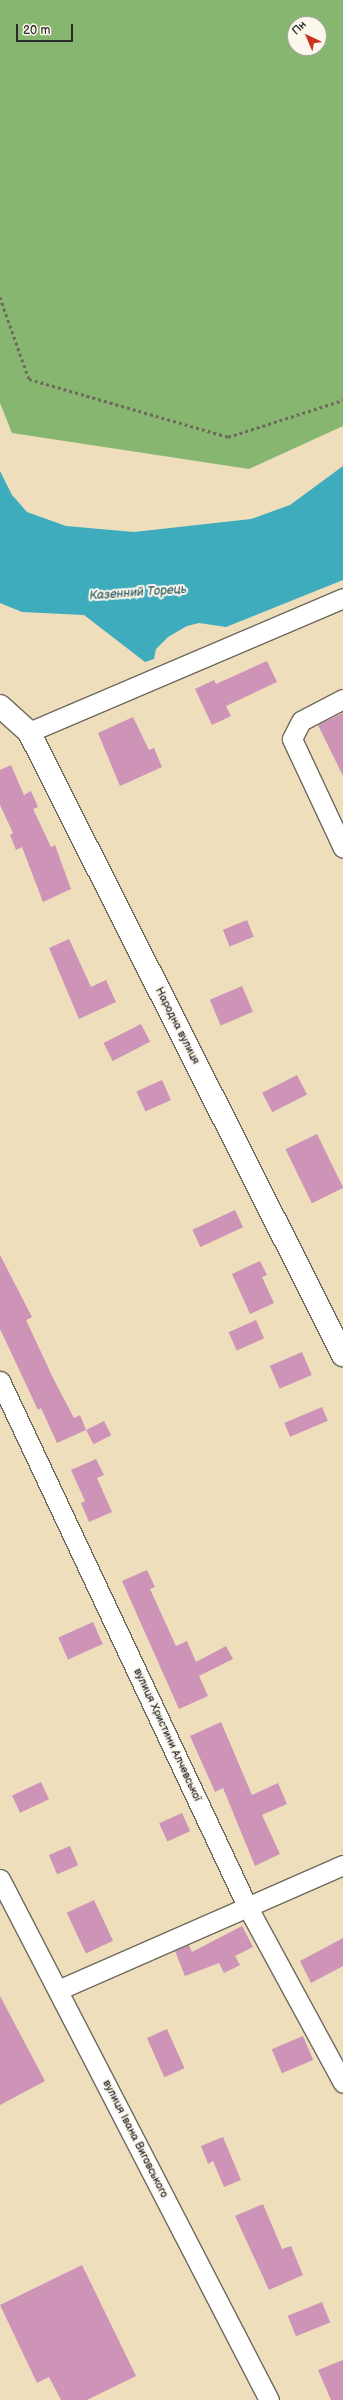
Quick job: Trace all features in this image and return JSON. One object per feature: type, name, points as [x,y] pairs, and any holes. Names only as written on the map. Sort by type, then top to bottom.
[{"type":"street","points":[[29,732],[343,598]]},
{"type":"street","points":[[343,699],[300,721],[292,739],[343,848]]},
{"type":"street","name":"Народна вулиця","points":[[0,706],[29,732],[343,1355]]},
{"type":"street","name":"вулиця Христини Алчевської","points":[[0,1381],[247,1906],[343,2083]]},
{"type":"street","points":[[58,1990],[343,1865]]},
{"type":"street","name":"вулиця Івана Виговського","points":[[0,1879],[269,2400]]},
{"type":"path","points":[[0,297],[29,379],[228,437],[343,400]]},
{"type":"green space","points":[[0,0],[343,0],[343,426],[249,469],[12,433],[0,403]]},
{"type":"water","name":"Казенний Торець","points":[[343,466],[343,580],[226,627],[199,623],[187,626],[168,637],[156,649],[154,659],[145,662],[84,615],[22,612],[0,603],[0,471],[12,495],[27,512],[66,526],[134,532],[251,519],[290,505]]},
{"type":"building","points":[[267,661],[277,682],[226,706],[231,716],[212,725],[195,689],[214,680],[216,684]]},
{"type":"building","points":[[343,713],[343,776],[318,725]]},
{"type":"building","points":[[133,717],[149,750],[154,748],[162,767],[120,786],[98,733]]},
{"type":"building","points":[[11,765],[24,795],[31,791],[38,807],[33,809],[51,847],[55,845],[71,889],[43,902],[22,847],[16,850],[10,835],[13,833],[0,805],[0,770]]},
{"type":"building","points":[[247,920],[254,937],[230,946],[223,930]]},
{"type":"building","points":[[69,939],[91,987],[106,980],[116,1002],[79,1019],[49,948]]},
{"type":"building","points":[[242,986],[253,1012],[221,1025],[210,1000]]},
{"type":"building","points":[[141,1024],[150,1042],[113,1061],[104,1043]]},
{"type":"building","points":[[297,1075],[307,1095],[272,1112],[262,1093]]},
{"type":"building","points":[[162,1080],[171,1100],[145,1111],[136,1091]]},
{"type":"building","points":[[317,1134],[343,1188],[312,1203],[286,1149]]},
{"type":"building","points":[[235,1210],[243,1227],[200,1247],[192,1230]]},
{"type":"building","points":[[0,1255],[32,1317],[26,1320],[54,1380],[74,1418],[80,1415],[86,1430],[57,1443],[41,1408],[38,1410],[0,1329]]},
{"type":"building","points":[[260,1261],[267,1275],[262,1277],[274,1303],[250,1314],[232,1274]]},
{"type":"building","points":[[256,1320],[264,1338],[237,1350],[229,1332]]},
{"type":"building","points":[[302,1352],[312,1375],[280,1389],[270,1366]]},
{"type":"building","points":[[322,1407],[328,1421],[290,1437],[284,1423]]},
{"type":"building","points":[[104,1421],[111,1435],[93,1444],[86,1430]]},
{"type":"building","points":[[96,1459],[104,1475],[97,1478],[112,1512],[89,1522],[81,1503],[85,1501],[71,1470]]},
{"type":"building","points":[[147,1570],[155,1587],[150,1589],[176,1646],[187,1641],[196,1662],[226,1646],[233,1659],[199,1676],[208,1696],[179,1709],[122,1581]]},
{"type":"building","points":[[93,1622],[103,1644],[68,1659],[58,1637]]},
{"type":"building","points":[[221,1722],[252,1795],[278,1783],[287,1804],[262,1815],[280,1854],[255,1866],[223,1788],[215,1792],[190,1736]]},
{"type":"building","points":[[41,1782],[49,1799],[20,1813],[12,1796]]},
{"type":"building","points":[[182,1813],[190,1831],[167,1841],[159,1823]]},
{"type":"building","points":[[70,1846],[78,1865],[57,1874],[49,1855]]},
{"type":"building","points":[[94,1900],[113,1941],[86,1953],[67,1913]]},
{"type":"building","points":[[242,1926],[253,1947],[235,1956],[240,1965],[224,1973],[219,1963],[185,1976],[175,1951],[189,1945],[192,1952]]},
{"type":"building","points":[[343,1938],[343,1966],[311,1983],[300,1961]]},
{"type":"building","points":[[0,1996],[45,2081],[0,2105]]},
{"type":"building","points":[[167,2029],[184,2068],[164,2077],[147,2038]]},
{"type":"building","points":[[303,2036],[313,2060],[282,2073],[272,2049]]},
{"type":"building","points":[[223,2137],[241,2180],[224,2187],[213,2161],[208,2164],[201,2146]]},
{"type":"building","points":[[263,2204],[282,2249],[291,2246],[303,2275],[269,2290],[235,2216]]},
{"type":"building","points":[[82,2265],[136,2376],[87,2400],[61,2400],[49,2377],[37,2383],[0,2305]]},
{"type":"building","points":[[322,2302],[330,2322],[296,2336],[288,2316]]},
{"type":"building","points":[[343,2360],[343,2400],[331,2400],[318,2370]]}]
